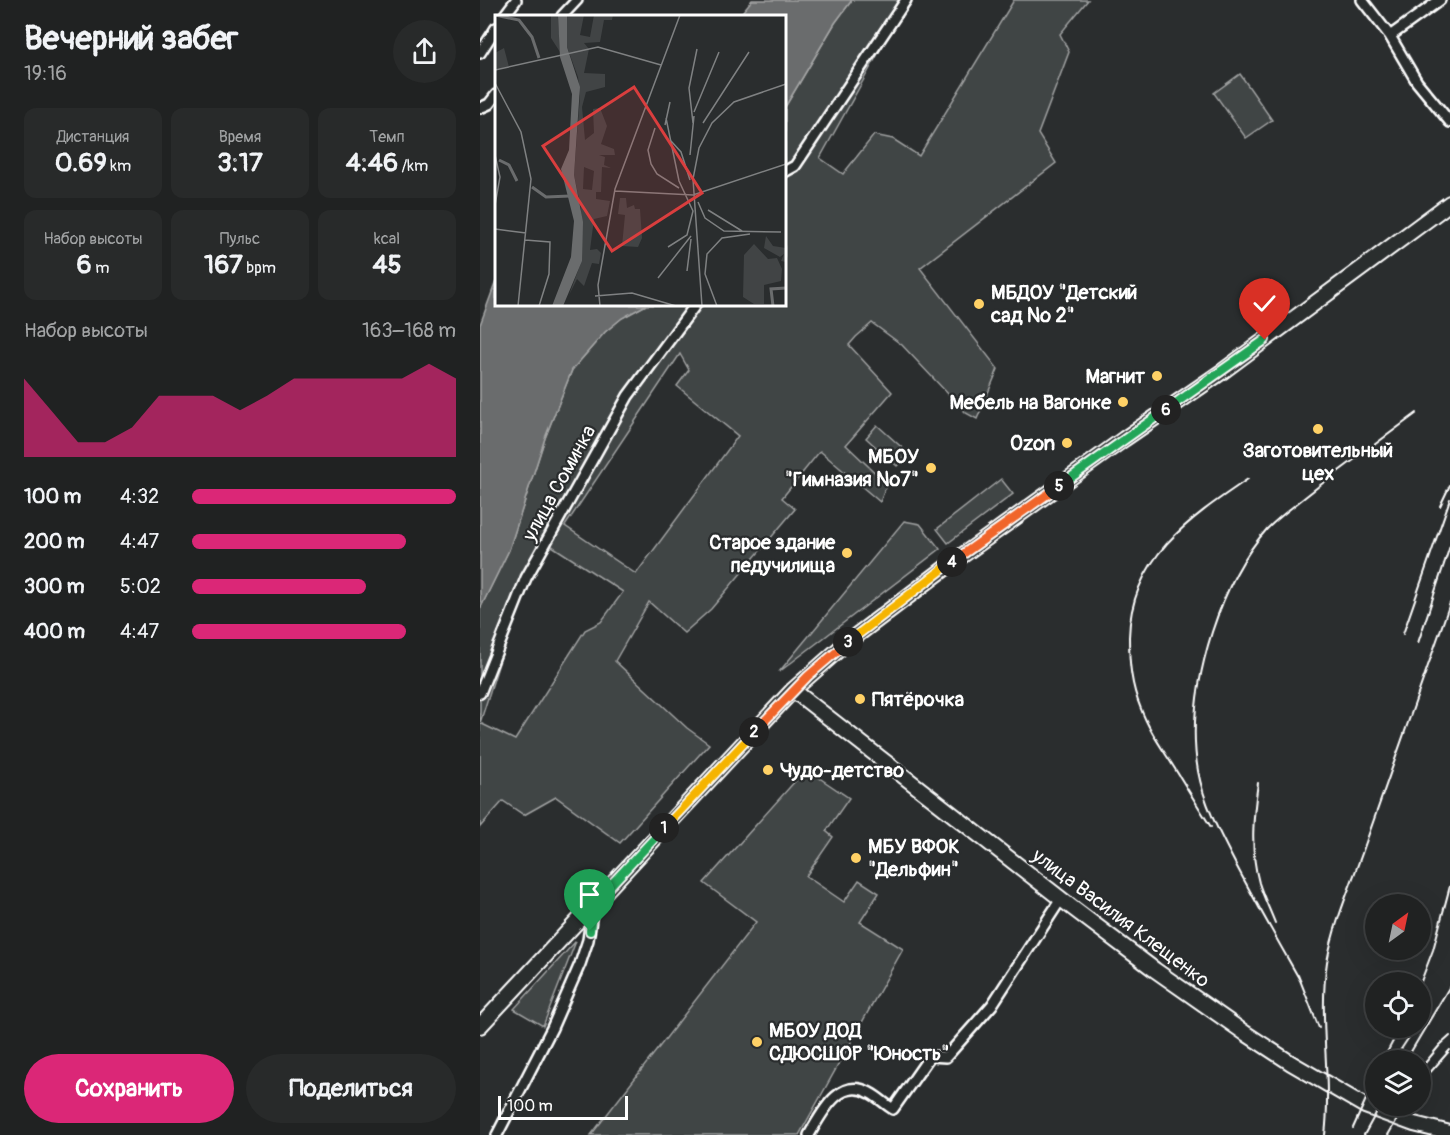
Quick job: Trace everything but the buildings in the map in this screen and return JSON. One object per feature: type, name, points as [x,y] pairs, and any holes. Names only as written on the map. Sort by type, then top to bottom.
[{"type":"main road","points":[[480,1026],[793,690],[845,644],[956,560],[1223,371],[1450,203]]},
{"type":"main road","name":"улица Василия Клещенко","points":[[793,690],[1155,970],[1290,1063],[1369,1108],[1414,1124],[1450,1133]]},
{"type":"street","points":[[505,15],[516,0]]},
{"type":"street","points":[[563,15],[577,0]]},
{"type":"street","points":[[786,171],[795,166],[906,0]]},
{"type":"street","points":[[1362,0],[1390,36],[1417,82],[1450,122]]},
{"type":"street","points":[[1390,36],[1440,0]]},
{"type":"street","points":[[480,53],[495,30]]},
{"type":"street","points":[[480,108],[489,104],[495,96]]},
{"type":"street","name":"улица Соминка","points":[[480,693],[526,578],[628,396],[695,306]]},
{"type":"street","points":[[809,1135],[837,1094],[854,1087],[869,1092],[893,1109],[930,1056],[946,1057],[992,1005],[1061,899]]},
{"type":"street","points":[[497,1135],[552,1028],[580,964],[588,940],[593,904]]},
{"type":"shaded area","points":[[752,0],[852,0],[835,23],[786,105],[786,15],[740,15]]},
{"type":"shaded area","points":[[852,0],[908,0],[820,158],[843,174],[874,135],[893,139],[919,156],[1014,0],[1088,0],[1060,34],[1069,52],[1038,134],[1056,163],[920,268],[998,369],[977,419],[966,413],[902,345],[872,323],[849,345],[892,392],[846,445],[887,484],[880,502],[820,451],[782,498],[795,509],[711,609],[684,633],[649,602],[615,661],[687,728],[709,744],[620,843],[556,797],[524,815],[503,801],[480,827],[480,723],[480,609],[509,550],[545,438],[572,370],[605,332],[622,318],[644,306],[786,306],[786,105],[835,23]],"holes":[[[680,354],[689,370],[677,386],[738,436],[636,574],[565,526]],[[552,546],[623,592],[601,622],[585,630],[515,740],[480,723],[526,578]]]},
{"type":"shaded area","points":[[1240,74],[1272,120],[1246,138],[1214,93]]},
{"type":"shaded area","points":[[495,284],[495,306],[644,306],[622,318],[605,332],[572,370],[545,438],[509,550],[480,609],[480,325]]},
{"type":"shaded area","points":[[877,425],[908,453],[897,466],[866,438]]},
{"type":"shaded area","points":[[1001,479],[1013,494],[948,543],[937,529]]},
{"type":"shaded area","points":[[904,521],[920,524],[940,549],[779,672]]},
{"type":"shaded area","name":"МБОУ ДОД СДЮСШОР \"Юность\"","points":[[806,769],[849,798],[826,831],[833,837],[806,876],[844,902],[859,880],[879,893],[860,922],[903,949],[799,1135],[591,1135],[756,922],[704,883]]},
{"type":"shaded area","points":[[576,941],[543,1026],[514,1009]]},
{"type":"railway","points":[[1301,982],[1235,863],[1204,795],[1198,771],[1195,736],[1199,683],[1212,632],[1222,605],[1241,565],[1257,541],[1286,512],[1417,413]]},
{"type":"railway","points":[[1211,827],[1144,716],[1133,682],[1129,637],[1132,609],[1140,585],[1152,563],[1167,543],[1205,509],[1248,479]]},
{"type":"railway","points":[[1440,506],[1450,485]]},
{"type":"railway","points":[[1403,634],[1450,499]]},
{"type":"railway","points":[[1418,643],[1450,546]]},
{"type":"railway","points":[[1325,1135],[1327,1092],[1324,1005],[1330,947],[1450,603]]},
{"type":"railway","points":[[1258,783],[1254,820],[1254,858],[1259,883],[1275,923]]},
{"type":"railway","points":[[1425,972],[1433,950],[1450,886]]},
{"type":"railway","points":[[1298,975],[1319,1028]]},
{"type":"railway","points":[[1412,1050],[1450,986]]},
{"type":"railway","points":[[1431,1056],[1450,1036]]},
{"type":"railway","points":[[1388,1050],[1395,1038]]},
{"type":"railway","points":[[1401,1050],[1408,1038]]},
{"type":"railway","points":[[1431,1072],[1450,1050]]},
{"type":"railway","points":[[1353,1128],[1365,1101]]},
{"type":"railway","points":[[1364,1135],[1374,1116]]},
{"type":"railway","points":[[1388,1135],[1399,1116]]},
{"type":"place","name":"МБДОУ \"Детский сад № 2\"","points":[[979,304]]},
{"type":"place","name":"Магнит","points":[[1157,376]]},
{"type":"place","name":"Мебель на Вагонке","points":[[1123,402]]},
{"type":"place","name":"Заготовительный цех","points":[[1318,429]]},
{"type":"place","name":"Ozon","points":[[1067,443]]},
{"type":"place","name":"МБОУ \"Гимназия №7\"","points":[[931,468]]},
{"type":"place","name":"Старое здание педучилища","points":[[847,553]]},
{"type":"place","name":"Пятёрочка","points":[[860,699]]},
{"type":"place","name":"Чудо-детство","points":[[768,770]]},
{"type":"place","name":"МБУ ВФОК \"Дельфин\"","points":[[856,858]]},
{"type":"place","name":"МБОУ ДОД СДЮСШОР \"Юность\"","points":[[757,1042]]},
{"type":"route","points":[[590,931],[593,904],[793,690],[826,660],[956,560],[1265,340]]}]
